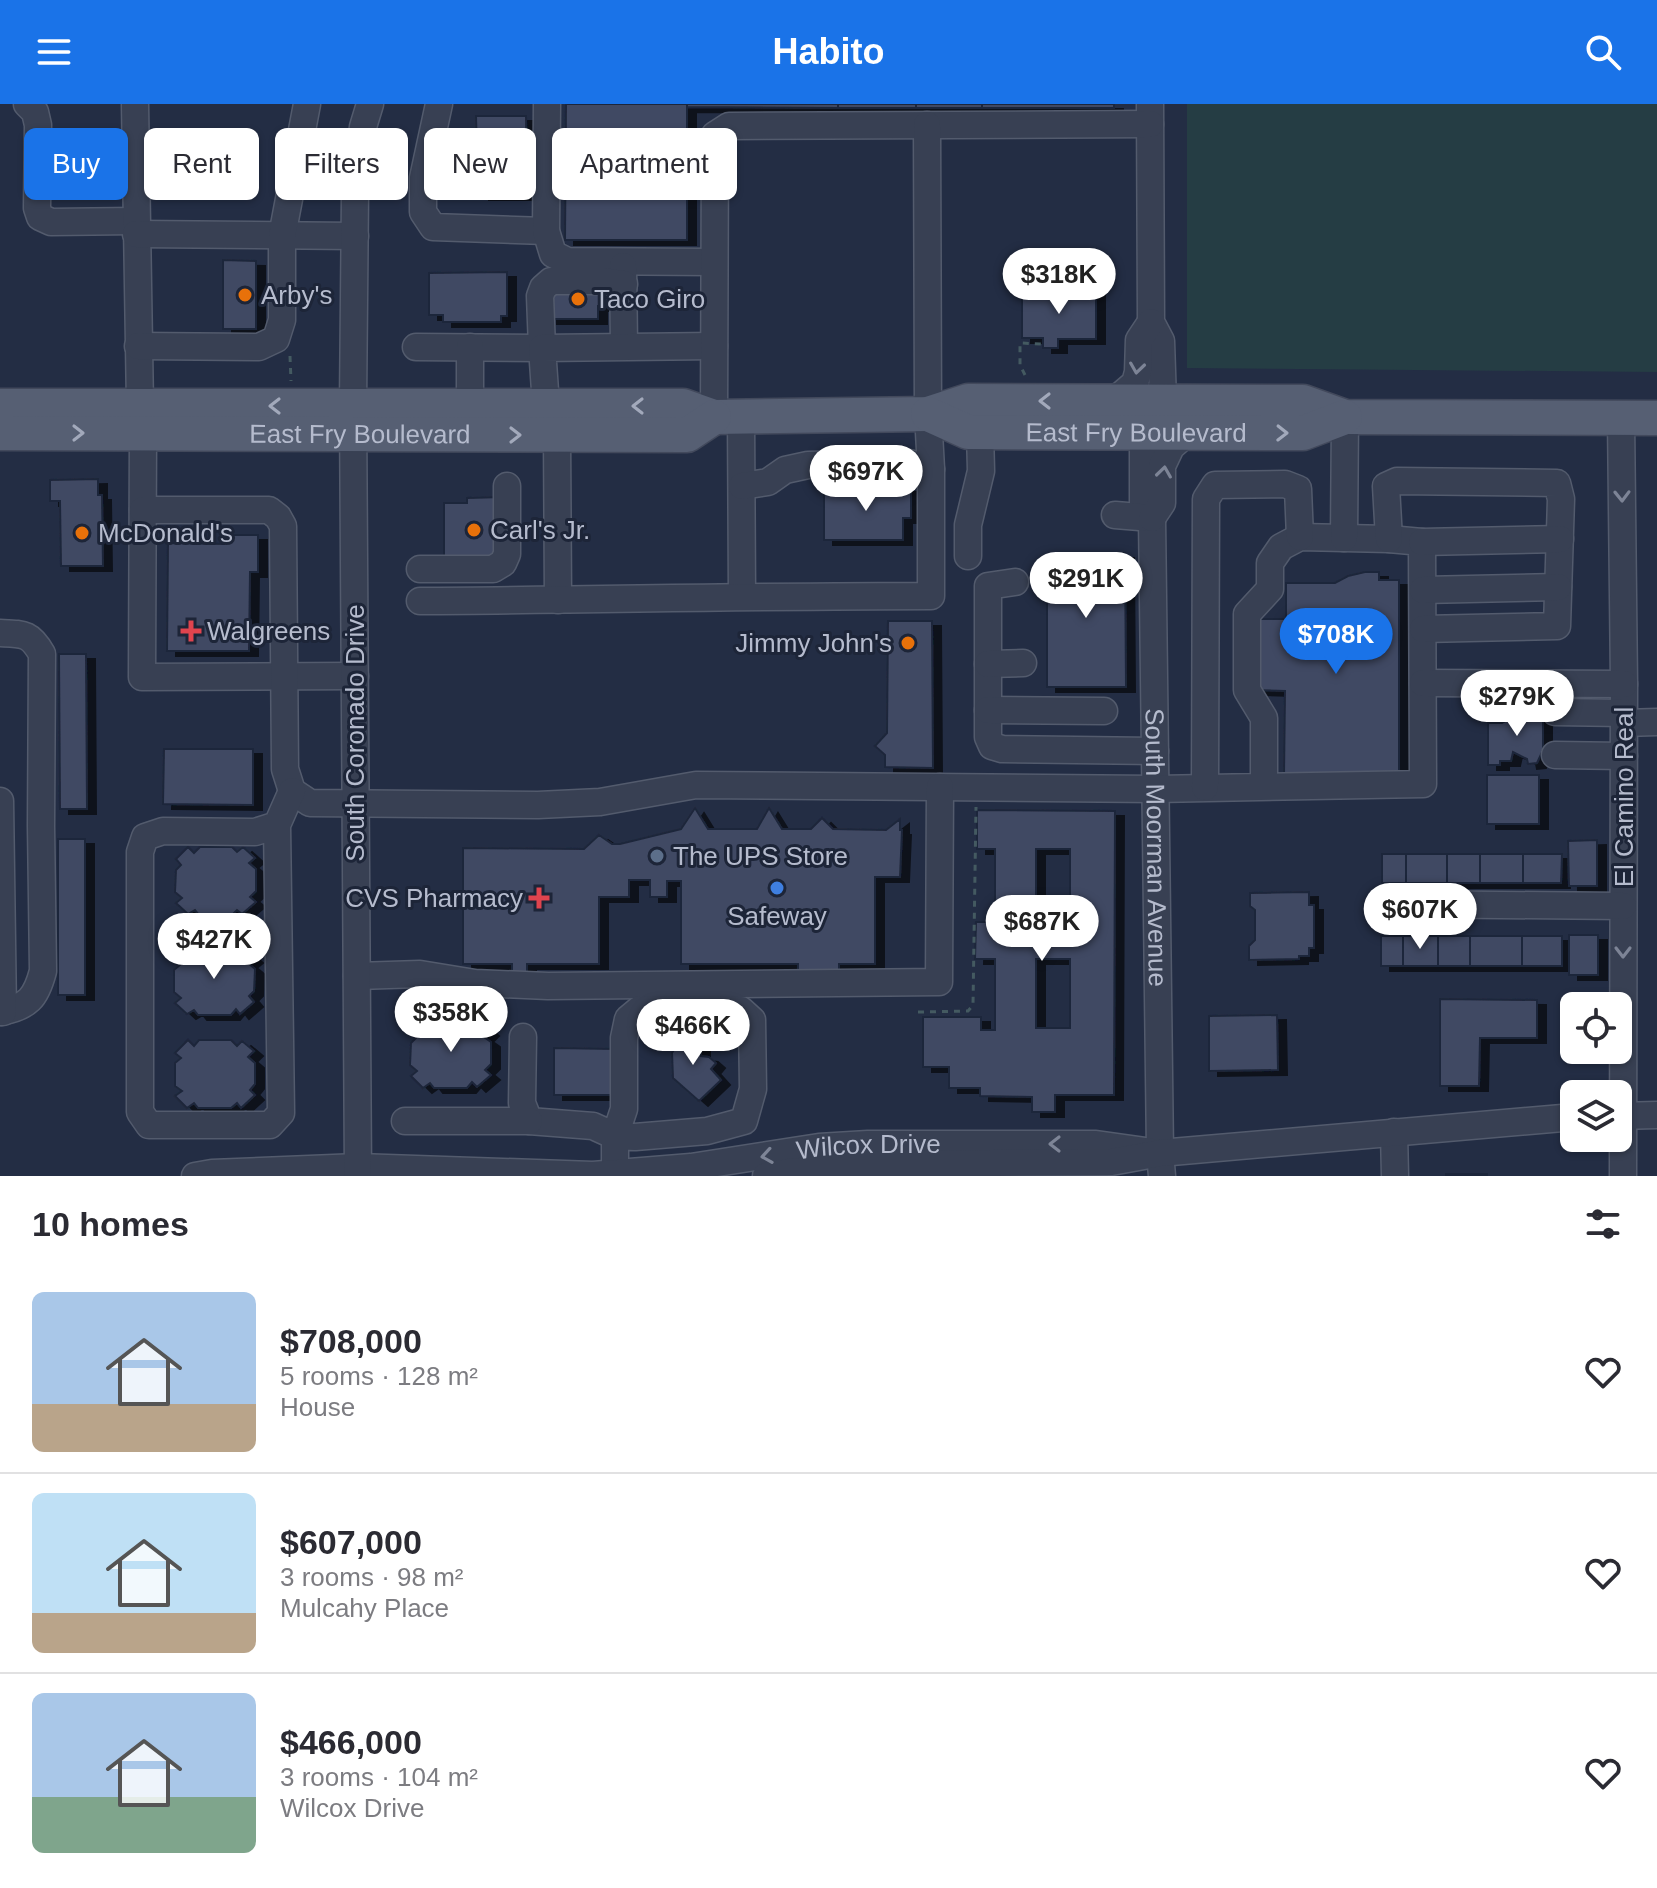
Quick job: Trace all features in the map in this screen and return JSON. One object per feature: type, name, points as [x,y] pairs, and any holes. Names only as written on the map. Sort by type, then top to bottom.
[{"type":"main road","name":"East Fry Boulevard","points":[[0,433],[141,420],[552,420],[683,406],[728,416],[928,414],[968,401],[1303,402],[1345,417],[1657,418]]},
{"type":"main road","name":"East Fry Boulevard","points":[[0,406],[141,420]]},
{"type":"main road","name":"East Fry Boulevard","points":[[353,420],[470,406],[552,420]]},
{"type":"main road","name":"East Fry Boulevard","points":[[928,414],[968,432],[1303,433],[1345,417]]},
{"type":"street","points":[[27,104],[35,112],[38,125],[37,208],[40,217],[51,222],[282,236],[355,236]]},
{"type":"street","points":[[135,104],[135,228],[143,510],[142,677],[355,676]]},
{"type":"street","points":[[138,346],[259,347],[276,339],[282,320],[282,236],[307,104]]},
{"type":"street","name":"South Coronado Drive","points":[[358,1172],[353,420],[355,193],[363,127],[370,104]]},
{"type":"street","points":[[439,104],[423,178],[423,212],[433,227],[546,231]]},
{"type":"street","points":[[547,104],[546,231],[553,254],[567,261],[623,273]]},
{"type":"street","points":[[742,596],[742,486],[714,346],[715,135],[729,126],[927,125],[1150,114],[1151,322],[1161,341],[1163,401]]},
{"type":"street","points":[[420,601],[931,596],[927,125]]},
{"type":"street","points":[[558,600],[552,420],[542,348],[540,296],[543,288],[551,281],[604,281],[623,273],[714,262]]},
{"type":"street","points":[[623,273],[624,346]]},
{"type":"street","points":[[1107,401],[1121,395],[1135,383],[1139,340],[1151,322]]},
{"type":"street","points":[[416,347],[714,346]]},
{"type":"street","points":[[470,347],[470,406]]},
{"type":"street","points":[[1344,538],[1345,417]]},
{"type":"street","name":"El Camino Real","points":[[1621,418],[1624,756],[1621,1080]]},
{"type":"street","points":[[968,556],[968,525],[981,471],[980,432]]},
{"type":"street","name":"South Moorman Avenue","points":[[1143,432],[1143,503],[1152,518],[1161,1165]]},
{"type":"street","name":"South Moorman Avenue","points":[[1152,518],[1162,503],[1162,466],[1171,447],[1188,432]]},
{"type":"street","points":[[742,486],[768,482],[785,470],[808,465],[909,463],[931,469]]},
{"type":"street","points":[[1389,539],[1386,486],[1397,481],[1557,483],[1561,499],[1557,626],[1423,629]]},
{"type":"street","points":[[1205,787],[1206,499],[1215,485],[1285,484],[1298,489],[1300,537]]},
{"type":"street","points":[[420,569],[493,569],[503,563],[507,554],[507,486]]},
{"type":"street","points":[[143,510],[269,510],[278,517],[283,526],[285,769],[292,791],[310,803],[526,805],[600,802],[696,785],[1156,789],[1423,784],[1422,542]]},
{"type":"street","points":[[1115,515],[1152,518]]},
{"type":"street","points":[[1264,786],[1264,718],[1247,690],[1247,614],[1270,589],[1270,563],[1281,547],[1300,537],[1422,542],[1560,539]]},
{"type":"street","points":[[1015,582],[988,586],[988,737],[992,746],[1002,749],[1155,751]]},
{"type":"street","points":[[1423,590],[1558,587]]},
{"type":"street","points":[[0,633],[20,634],[34,640],[42,654],[43,971],[38,991],[24,1005],[2,1012],[0,801]]},
{"type":"street","points":[[988,664],[1023,663]]},
{"type":"street","points":[[1423,683],[1624,684]]},
{"type":"street","points":[[988,710],[1104,711]]},
{"type":"street","points":[[1555,712],[1657,722]]},
{"type":"street","points":[[1555,755],[1624,756]]},
{"type":"street","points":[[357,976],[420,974],[475,983],[548,986],[939,982],[940,787]]},
{"type":"street","points":[[277,825],[255,832],[163,831],[145,837],[140,852],[140,1112],[149,1125],[270,1125],[281,1113],[277,825],[292,791]]},
{"type":"street","points":[[0,826],[41,826]]},
{"type":"street","points":[[1398,904],[1623,906]]},
{"type":"street","points":[[405,1121],[529,1121],[593,1126],[615,1136],[635,1137],[707,1131],[744,1121],[753,1089],[752,1020],[741,1010],[640,1009],[628,1019],[624,1038],[624,1109],[615,1136],[615,1173]]},
{"type":"street","points":[[523,1037],[522,1103],[529,1121]]},
{"type":"street","points":[[1632,1116],[1657,1115]]},
{"type":"street","name":"Wilcox Drive","points":[[766,1176],[854,1162],[1096,1144],[1161,1165],[1394,1132],[1560,1118]]},
{"type":"street","points":[[1394,1132],[1395,1176]]},
{"type":"street","name":"Wilcox Drive","points":[[195,1176],[212,1173],[358,1172],[593,1175],[691,1167],[819,1147],[854,1162]]},
{"type":"street","name":"El Camino Real","points":[[1622,1152],[1623,1176]]},
{"type":"path","points":[[1025,376],[1020,365],[1020,343],[1043,344]]},
{"type":"path","points":[[287,349],[291,389]]},
{"type":"path","points":[[918,1012],[968,1011],[973,1005],[976,787]]},
{"type":"shaded area","points":[[1187,104],[1657,104],[1657,372],[1187,368]]},
{"type":"building","points":[[566,104],[687,104],[687,128],[566,128]]},
{"type":"building","points":[[687,104],[838,104],[838,108],[687,107]]},
{"type":"building","points":[[838,104],[916,104],[916,108],[838,108]]},
{"type":"building","points":[[916,104],[982,104],[982,108],[916,108]]},
{"type":"building","points":[[982,104],[1114,104],[1114,108],[982,108]]},
{"type":"building","points":[[476,116],[526,116],[526,128],[476,128]]},
{"type":"building","points":[[565,200],[687,200],[687,240],[565,240]]},
{"type":"building","points":[[223,260],[256,261],[256,329],[223,329]]},
{"type":"building","points":[[507,272],[507,316],[501,316],[501,322],[443,322],[443,315],[429,315],[429,273]]},
{"type":"building","points":[[1096,290],[1096,339],[1058,339],[1058,348],[1043,348],[1043,338],[1022,338],[1022,291]]},
{"type":"building","name":"Taco Giro","points":[[548,291],[609,291],[608,306],[598,306],[598,319],[548,319]]},
{"type":"building","name":"McDonald's","points":[[98,479],[98,495],[102,495],[103,566],[61,566],[60,501],[50,501],[50,480]]},
{"type":"building","points":[[824,487],[911,487],[911,518],[903,518],[903,540],[824,540]]},
{"type":"building","name":"Carl's Jr.","points":[[504,497],[498,565],[444,557],[444,503],[467,503],[467,498]]},
{"type":"building","name":"Walgreens","points":[[224,535],[258,535],[258,572],[250,572],[249,651],[167,651],[168,543],[224,544]]},
{"type":"building","points":[[1125,553],[1126,687],[1047,687],[1047,554]]},
{"type":"building","points":[[1365,572],[1379,572],[1379,580],[1399,580],[1399,775],[1284,776],[1285,691],[1254,690],[1255,619],[1286,619],[1286,583],[1335,583]]},
{"type":"building","points":[[888,621],[932,621],[933,768],[885,767],[885,755],[875,746],[887,733]]},
{"type":"building","points":[[59,654],[86,654],[87,809],[60,809]]},
{"type":"building","points":[[1526,709],[1538,709],[1543,720],[1543,750],[1537,763],[1528,764],[1527,759],[1513,752],[1511,761],[1488,765],[1488,723],[1502,723]]},
{"type":"building","points":[[164,749],[253,749],[253,805],[163,804]]},
{"type":"building","points":[[1487,775],[1539,775],[1539,824],[1487,824]]},
{"type":"building","points":[[695,808],[708,829],[757,829],[769,808],[782,829],[811,829],[822,818],[833,829],[886,830],[900,819],[900,877],[875,877],[875,964],[839,964],[839,976],[798,976],[798,964],[681,964],[681,881],[667,881],[667,897],[650,897],[650,880],[629,880],[629,897],[599,897],[599,964],[527,964],[527,978],[512,978],[512,964],[463,964],[463,848],[584,849],[599,835],[612,844],[620,844],[681,829]]},
{"type":"building","points":[[977,810],[1115,811],[1114,1095],[1055,1095],[1055,1112],[1032,1112],[1032,1097],[980,1096],[980,1088],[949,1088],[949,1067],[923,1067],[923,1017],[981,1017],[981,1030],[995,1030],[995,959],[975,959],[976,922],[995,922],[995,849],[977,849]],"holes":[[[1036,849],[1070,849],[1070,920],[1036,920]],[[1036,959],[1070,959],[1070,1028],[1036,1028]]]},
{"type":"building","points":[[58,839],[85,839],[85,995],[58,995]]},
{"type":"building","points":[[1597,840],[1597,886],[1569,886],[1568,841]]},
{"type":"building","points":[[188,847],[194,853],[200,847],[232,847],[237,852],[243,847],[255,858],[249,863],[256,869],[256,891],[250,897],[256,902],[242,914],[237,910],[232,915],[199,915],[195,910],[188,914],[176,903],[182,898],[175,892],[176,870],[181,865],[176,859]]},
{"type":"building","points":[[1382,854],[1406,854],[1406,883],[1382,883]]},
{"type":"building","points":[[1406,854],[1447,854],[1447,883],[1406,883]]},
{"type":"building","points":[[1447,854],[1480,854],[1480,883],[1447,883]]},
{"type":"building","points":[[1480,854],[1523,854],[1523,883],[1480,883]]},
{"type":"building","points":[[1523,854],[1562,854],[1561,883],[1523,883]]},
{"type":"building","points":[[1309,892],[1309,905],[1314,905],[1314,948],[1309,948],[1309,956],[1249,960],[1249,946],[1255,940],[1255,910],[1250,906],[1250,893]]},
{"type":"building","points":[[1569,935],[1598,935],[1598,975],[1569,975]]},
{"type":"building","points":[[1381,936],[1403,936],[1403,966],[1381,966]]},
{"type":"building","points":[[1403,936],[1438,936],[1438,966],[1403,966]]},
{"type":"building","points":[[1438,936],[1470,936],[1470,966],[1438,966]]},
{"type":"building","points":[[1470,936],[1522,936],[1522,966],[1470,966]]},
{"type":"building","points":[[1522,936],[1562,936],[1562,966],[1522,966]]},
{"type":"building","points":[[187,946],[193,953],[198,946],[231,947],[236,952],[241,947],[254,958],[248,963],[255,969],[254,991],[249,996],[254,1002],[240,1014],[236,1009],[231,1015],[198,1015],[194,1010],[187,1014],[175,1003],[181,998],[174,992],[174,970],[180,965],[174,959]]},
{"type":"building","points":[[1440,999],[1537,1000],[1537,1038],[1480,1038],[1479,1086],[1440,1086]]},
{"type":"building","points":[[1277,1015],[1278,1070],[1209,1071],[1209,1016]]},
{"type":"building","points":[[423,1020],[429,1026],[434,1020],[467,1020],[472,1026],[477,1020],[490,1031],[484,1037],[491,1042],[491,1064],[485,1070],[491,1075],[477,1087],[472,1082],[467,1088],[434,1088],[430,1083],[423,1088],[411,1076],[417,1071],[410,1065],[411,1043],[416,1038],[411,1033]]},
{"type":"building","points":[[675,1035],[701,1035],[701,1056],[709,1057],[716,1063],[711,1069],[721,1080],[699,1101],[673,1078]]},
{"type":"building","points":[[188,1040],[194,1046],[199,1040],[231,1040],[237,1046],[242,1041],[254,1051],[248,1057],[255,1063],[255,1084],[250,1090],[255,1095],[241,1108],[237,1103],[231,1108],[198,1108],[194,1103],[187,1108],[175,1096],[182,1091],[175,1086],[175,1063],[181,1058],[175,1053]]},
{"type":"building","points":[[554,1048],[614,1049],[614,1095],[554,1095]]},
{"type":"building","points":[[1487,1174],[1487,1176],[1446,1176]]},
{"type":"place","name":"Arby's","points":[[245,295]]},
{"type":"place","name":"Taco Giro","points":[[578,299]]},
{"type":"place","name":"Carl's Jr.","points":[[474,530]]},
{"type":"place","name":"McDonald's","points":[[82,533]]},
{"type":"place","name":"Walgreens","points":[[191,631]]},
{"type":"place","name":"Jimmy John's","points":[[908,643]]},
{"type":"place","name":"The UPS Store","points":[[657,856]]},
{"type":"place","name":"Safeway","points":[[777,888]]},
{"type":"place","name":"CVS Pharmacy","points":[[539,898]]}]
